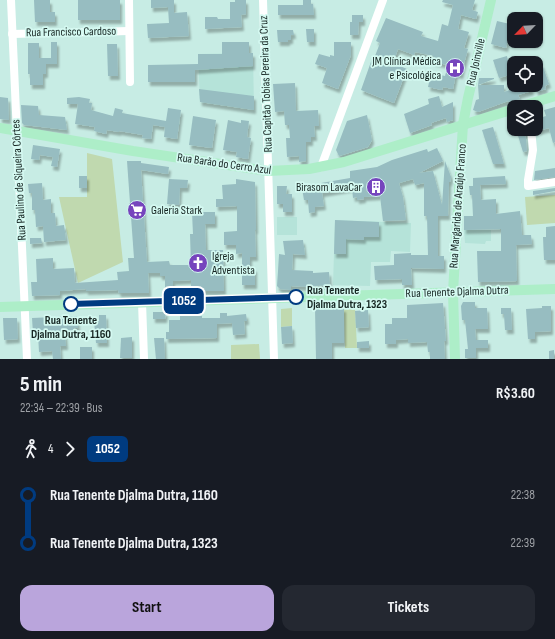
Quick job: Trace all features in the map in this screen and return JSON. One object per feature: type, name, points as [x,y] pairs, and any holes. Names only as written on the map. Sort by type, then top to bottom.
[{"type":"main road","name":"Rua Joinville","points":[[463,124],[490,0]]},
{"type":"main road","points":[[543,100],[555,96]]},
{"type":"main road","name":"Rua Barão do Cerro Azul","points":[[0,128],[268,171],[282,171],[321,167],[344,162],[507,111]]},
{"type":"main road","name":"Rua Margarida de Araújo Franco","points":[[455,359],[453,292],[463,124]]},
{"type":"main road","name":"Rua Tenente Djalma Dutra","points":[[0,307],[555,289]]},
{"type":"street","name":"Rua Paulino de Siqueira Côrtes","points":[[10,0],[27,359]]},
{"type":"street","points":[[129,0],[130,82]]},
{"type":"street","name":"Rua Capitão Tobias Pereira da Cruz","points":[[264,0],[274,359]]},
{"type":"street","points":[[321,167],[383,0]]},
{"type":"street","name":"Rua Francisco Cardoso","points":[[12,34],[129,31]]},
{"type":"street","points":[[532,136],[533,150],[528,186],[555,182]]},
{"type":"street","points":[[142,302],[144,359]]},
{"type":"shaded area","points":[[253,53],[254,110],[200,102],[198,54]]},
{"type":"shaded area","points":[[87,153],[112,159],[123,262],[78,283],[59,197],[87,197]]},
{"type":"shaded area","points":[[555,195],[555,223],[527,225],[525,197]]},
{"type":"shaded area","points":[[277,217],[297,217],[297,235],[277,235]]},
{"type":"shaded area","points":[[335,220],[411,223],[410,252],[391,251],[390,262],[371,262],[370,286],[333,285]]},
{"type":"shaded area","points":[[464,230],[491,230],[491,241],[486,241],[485,244],[465,243]]},
{"type":"shaded area","points":[[292,308],[292,326],[281,327],[281,309]]},
{"type":"shaded area","points":[[344,308],[355,308],[357,348],[345,348]]},
{"type":"shaded area","points":[[259,344],[260,359],[231,359],[231,345]]},
{"type":"building","points":[[34,0],[50,0],[50,12],[55,12],[55,22],[35,22]]},
{"type":"building","points":[[78,0],[120,0],[120,20],[78,20]]},
{"type":"building","points":[[151,0],[174,0],[174,13],[187,12],[189,36],[148,38],[147,24],[169,23],[168,7],[151,8]]},
{"type":"building","points":[[235,0],[246,0],[246,14],[241,15],[242,27],[205,29],[205,17],[230,19],[230,2],[235,2]]},
{"type":"building","points":[[303,0],[311,0],[314,15],[278,15],[278,5],[303,5]]},
{"type":"building","points":[[443,0],[475,0],[472,10],[478,12],[476,19],[461,15],[458,29],[469,32],[464,48],[468,49],[461,75],[456,74],[453,89],[443,87],[442,90],[428,87],[431,73],[445,76],[448,65],[433,62],[434,56],[415,52],[414,55],[398,49],[393,63],[407,69],[394,103],[361,90],[373,56],[375,56],[380,43],[376,41],[386,18],[423,32],[421,36],[438,41],[442,24],[448,26],[453,5],[442,2]]},
{"type":"building","points":[[352,15],[363,15],[363,22],[359,22],[358,35],[350,35],[350,22],[352,22]]},
{"type":"building","points":[[497,21],[507,23],[506,48],[491,44]]},
{"type":"building","points":[[306,29],[314,29],[314,42],[307,42]]},
{"type":"building","points":[[277,30],[293,30],[294,35],[291,35],[291,40],[288,40],[288,42],[278,42]]},
{"type":"building","points":[[51,42],[57,42],[57,64],[46,64],[46,74],[43,74],[43,85],[30,85],[30,74],[28,74],[28,43],[39,43],[39,58],[51,58]]},
{"type":"building","points":[[222,42],[249,42],[249,53],[253,53],[253,66],[195,70],[195,82],[148,82],[148,65],[198,64],[198,54],[222,54]]},
{"type":"building","points":[[334,42],[351,42],[351,55],[338,89],[322,83],[327,68],[315,64],[319,54],[330,57],[330,55],[334,56]]},
{"type":"building","points":[[107,44],[117,44],[118,76],[108,76]]},
{"type":"building","points":[[507,56],[507,76],[499,78],[493,60]]},
{"type":"building","points":[[543,67],[549,84],[545,86],[546,89],[543,90]]},
{"type":"building","points":[[479,78],[494,78],[494,79],[478,85]]},
{"type":"building","points":[[295,83],[296,111],[318,110],[319,126],[314,126],[315,137],[311,137],[311,142],[306,142],[306,161],[299,162],[299,156],[287,157],[286,138],[290,138],[289,125],[285,125],[284,111],[275,112],[273,84]]},
{"type":"building","points":[[478,85],[504,85],[504,92],[528,92],[518,95],[520,99],[507,100],[507,101],[478,112],[473,110],[476,100],[479,99]]},
{"type":"building","points":[[199,89],[254,96],[254,110],[200,102]]},
{"type":"building","points":[[439,96],[442,107],[453,102],[453,120],[447,122],[446,118],[410,133],[404,114],[429,104],[428,99]]},
{"type":"building","points":[[0,97],[8,98],[9,120],[0,119]]},
{"type":"building","points":[[79,97],[90,99],[89,103],[92,103],[91,110],[113,116],[115,108],[123,110],[122,113],[166,121],[168,108],[181,110],[177,139],[164,137],[165,127],[153,125],[151,139],[142,138],[143,135],[119,131],[107,130],[106,134],[94,131],[95,127],[75,124],[78,104],[67,104],[67,98]]},
{"type":"building","points":[[21,105],[38,106],[39,115],[65,117],[67,130],[24,125],[22,123]]},
{"type":"building","points":[[555,107],[555,142],[553,143],[549,128],[543,130],[543,117],[546,116],[544,110]]},
{"type":"building","points":[[367,115],[372,140],[368,147],[339,156],[336,150],[347,121]]},
{"type":"building","points":[[193,116],[216,120],[212,148],[189,145]]},
{"type":"building","points":[[228,120],[241,123],[241,120],[249,121],[247,137],[251,138],[248,159],[236,157],[237,152],[223,150]]},
{"type":"building","points":[[493,127],[504,164],[493,164],[482,130]]},
{"type":"building","points":[[518,136],[525,136],[527,151],[523,152]]},
{"type":"building","points":[[33,145],[60,149],[57,167],[51,166],[53,157],[40,155],[39,160],[31,159]]},
{"type":"building","points":[[437,148],[443,161],[419,173],[433,171],[442,205],[445,161],[451,177],[449,182],[448,216],[438,216],[438,256],[444,256],[444,269],[411,268],[412,285],[402,285],[402,279],[375,280],[374,266],[394,265],[394,254],[411,253],[411,255],[428,255],[427,216],[424,216],[424,183],[415,185],[413,179],[399,183],[403,197],[406,220],[383,221],[380,196],[364,197],[364,199],[357,200],[357,197],[353,198],[352,188],[322,193],[324,206],[315,207],[315,212],[309,213],[308,200],[304,200],[302,188],[322,186],[321,183],[350,178],[350,171],[377,167],[392,160],[427,149],[428,152]]},
{"type":"building","points":[[127,161],[141,161],[141,163],[169,167],[168,174],[141,170],[147,262],[169,261],[170,265],[191,265],[190,234],[193,234],[192,212],[215,212],[215,224],[205,224],[206,250],[223,250],[224,291],[191,291],[191,280],[173,281],[173,289],[165,289],[165,276],[160,276],[160,273],[148,273],[149,293],[119,293],[118,290],[86,291],[86,289],[60,291],[60,295],[32,296],[31,282],[37,282],[36,259],[53,258],[53,269],[74,268],[75,283],[118,280],[117,272],[129,271],[128,258],[134,258]]},
{"type":"building","points":[[555,168],[555,177],[534,180],[535,171]]},
{"type":"building","points":[[79,176],[87,176],[87,188],[79,188]]},
{"type":"building","points":[[505,176],[506,184],[480,185],[481,200],[496,199],[496,214],[520,211],[522,235],[531,235],[532,244],[516,245],[517,281],[478,282],[477,251],[501,251],[501,229],[464,230],[464,216],[473,216],[472,195],[470,195],[469,186],[473,186],[473,178]]},
{"type":"building","points":[[169,179],[188,180],[187,188],[180,188],[179,205],[167,204]]},
{"type":"building","points":[[236,179],[255,182],[256,257],[250,257],[250,268],[255,268],[255,285],[242,285],[242,253],[236,254],[236,245],[224,245],[224,232],[237,231],[237,206],[216,207],[216,199],[223,199],[222,185],[236,184]]},
{"type":"building","points":[[42,183],[43,200],[51,199],[51,213],[55,213],[56,226],[64,225],[66,240],[44,242],[43,226],[36,227],[35,210],[32,210],[32,193],[29,193],[28,184]]},
{"type":"building","points":[[277,186],[287,186],[286,194],[292,194],[292,212],[283,212],[283,204],[277,204]]},
{"type":"building","points":[[555,188],[555,191],[533,195],[533,191]]},
{"type":"building","points":[[335,220],[379,222],[379,237],[364,237],[364,240],[346,239],[346,254],[334,254]]},
{"type":"building","points":[[555,226],[555,260],[544,260],[543,237],[546,237],[546,227]]},
{"type":"building","points":[[30,238],[41,238],[42,243],[30,244]]},
{"type":"building","points":[[303,240],[305,255],[293,254],[292,270],[313,271],[313,273],[329,272],[330,285],[312,287],[291,286],[291,290],[280,289],[277,286],[279,254],[285,255],[283,241]]},
{"type":"building","points":[[463,302],[475,302],[475,308],[487,308],[488,329],[475,329],[476,340],[488,340],[488,348],[476,348],[476,358],[465,358],[465,349],[468,349],[465,320],[462,320],[461,306]]},
{"type":"building","points":[[443,303],[446,341],[444,341],[445,359],[430,359],[430,352],[428,352],[427,342],[408,343],[408,339],[396,340],[396,344],[385,344],[385,324],[392,324],[392,318],[407,318],[407,305]]},
{"type":"building","points":[[542,306],[551,306],[551,331],[535,332],[535,339],[528,339],[526,309],[542,308]]},
{"type":"building","points":[[315,308],[344,308],[344,343],[332,343],[332,359],[316,359]]},
{"type":"building","points":[[501,308],[511,308],[512,330],[505,330],[504,314],[501,314]]},
{"type":"building","points":[[368,310],[369,327],[356,328],[355,311]]},
{"type":"building","points":[[153,312],[166,312],[165,319],[153,319]]},
{"type":"building","points":[[220,313],[227,313],[227,316],[246,314],[247,321],[244,321],[245,334],[233,335],[232,323],[217,324],[217,338],[166,339],[166,332],[169,332],[169,320],[180,320],[180,316],[220,318]]},
{"type":"building","points":[[99,315],[106,315],[107,343],[96,343],[94,321],[99,321]]},
{"type":"building","points":[[77,316],[78,328],[74,328],[75,334],[65,334],[66,346],[60,346],[61,359],[53,359],[52,351],[39,352],[38,333],[33,333],[32,318]]},
{"type":"building","points":[[3,318],[17,318],[18,339],[4,340]]},
{"type":"building","points":[[292,326],[293,343],[282,344],[281,327]]},
{"type":"building","points":[[132,337],[132,358],[120,358],[121,338]]},
{"type":"building","points":[[154,338],[164,338],[165,359],[156,359]]},
{"type":"building","points":[[369,341],[369,348],[357,348],[357,342]]},
{"type":"building","points":[[80,347],[92,347],[92,359],[80,359]]},
{"type":"building","points":[[554,350],[554,359],[549,359],[549,351]]},
{"type":"bus line","name":"1052","points":[[71,304],[296,297]]},
{"type":"place","name":"JM Clínica Médica e Psicológica","points":[[455,68]]},
{"type":"place","name":"Birasom LavaCar","points":[[376,187]]},
{"type":"place","name":"Galeria Stark","points":[[137,210]]},
{"type":"place","name":"Igreja Adventista","points":[[198,263]]},
{"type":"place","name":"Rua Tenente Djalma Dutra, 1323","points":[[296,297]]},
{"type":"place","name":"Rua Tenente Djalma Dutra, 1160","points":[[71,304]]}]
